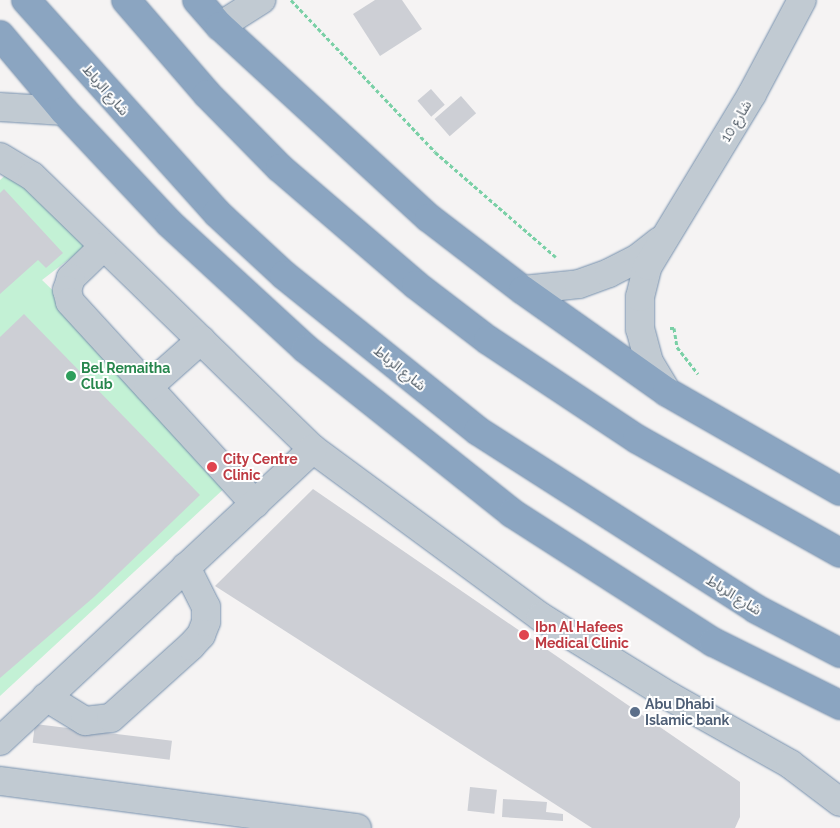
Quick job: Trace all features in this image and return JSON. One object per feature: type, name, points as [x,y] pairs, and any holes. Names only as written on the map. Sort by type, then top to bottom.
[{"type":"highway","name":"شارع الرباط","points":[[26,0],[217,213],[284,275],[478,431],[756,610],[840,653]]},
{"type":"highway","points":[[126,0],[207,94],[280,168],[416,286],[488,340],[629,434],[840,552]]},
{"type":"highway","points":[[196,0],[220,26],[429,218],[523,290],[666,392],[840,491]]},
{"type":"highway","points":[[0,36],[64,111],[169,223],[306,349],[512,513],[713,642],[840,705]]},
{"type":"street","points":[[220,26],[261,0]]},
{"type":"street","name":"شارع 10","points":[[666,392],[649,362],[640,329],[640,297],[648,266],[752,94],[802,0]]},
{"type":"street","points":[[0,106],[64,111]]},
{"type":"street","points":[[0,157],[32,176],[313,449],[541,617],[668,696],[790,764],[840,802]]},
{"type":"street","name":"شارع 10","points":[[523,290],[579,284],[638,258],[664,238]]},
{"type":"street","points":[[103,247],[71,278],[67,290],[70,302],[255,504]]},
{"type":"street","points":[[148,387],[201,340]]},
{"type":"street","points":[[0,741],[313,449]]},
{"type":"street","points":[[46,697],[85,721],[98,722],[111,718],[191,646],[206,622],[206,608],[186,567]]},
{"type":"street","points":[[0,781],[357,828]]},
{"type":"path","points":[[291,0],[435,152],[559,260],[579,284]]},
{"type":"path","points":[[640,329],[674,328],[677,346],[700,376]]},
{"type":"green space","name":"Bel Remaitha Club","points":[[11,170],[85,247],[42,280],[242,472],[0,696],[0,180]]},
{"type":"building","points":[[375,0],[402,0],[422,29],[380,56],[353,14]]},
{"type":"building","points":[[431,89],[445,105],[431,117],[417,101]]},
{"type":"building","points":[[461,96],[476,113],[450,136],[435,119]]},
{"type":"building","points":[[4,189],[63,253],[46,268],[38,260],[0,294],[0,193]]},
{"type":"building","name":"Bel Remaitha Club","points":[[24,314],[200,495],[94,597],[0,678],[0,337]]},
{"type":"building","points":[[313,489],[740,782],[740,817],[735,828],[592,828],[215,586]]},
{"type":"building","points":[[35,724],[172,741],[170,760],[33,743]]},
{"type":"building","points":[[470,787],[497,790],[494,814],[467,811]]},
{"type":"building","points":[[503,799],[547,802],[546,812],[563,814],[563,821],[502,817]]},
{"type":"place","name":"Bel Remaitha Club","points":[[71,376]]},
{"type":"place","name":"City Centre Clinic","points":[[212,467]]},
{"type":"place","name":"Ibn Al Hafees Medical Clinic","points":[[524,635]]},
{"type":"place","name":"Abu Dhabi Islamic bank","points":[[635,712]]}]
